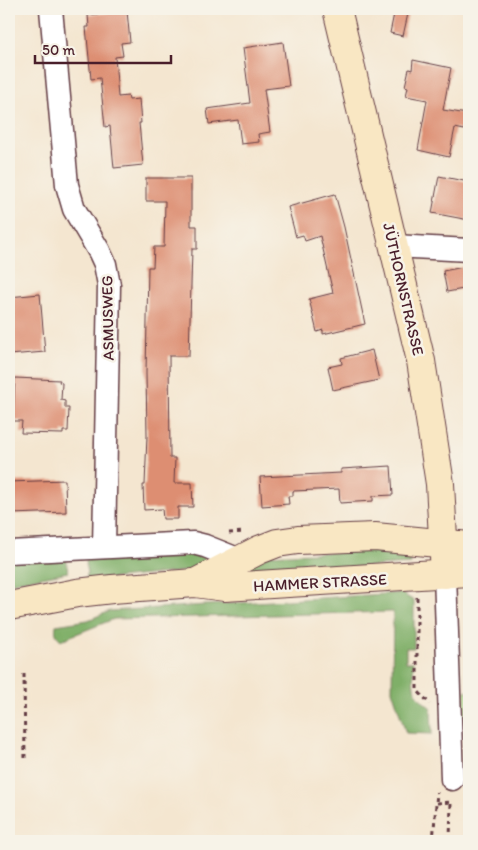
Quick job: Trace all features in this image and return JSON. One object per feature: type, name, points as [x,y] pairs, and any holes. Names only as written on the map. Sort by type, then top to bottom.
[{"type":"main road","name":"JÜTHORNSTRASSE","points":[[337,9],[422,369],[440,484],[443,543],[457,573]]},
{"type":"main road","name":"HAMMER STRASSE","points":[[195,583],[277,543],[298,540],[375,536],[469,546]]},
{"type":"main road","name":"HAMMER STRASSE","points":[[9,606],[76,593],[195,583],[225,587],[457,573]]},
{"type":"street","name":"ASMUSWEG","points":[[51,9],[67,185],[74,209],[105,264],[109,285],[104,547]]},
{"type":"street","points":[[394,246],[469,250]]},
{"type":"street","name":"HAMMER STRASSE","points":[[9,552],[193,543],[240,560]]},
{"type":"street","points":[[452,780],[457,573]]},
{"type":"path","points":[[24,674],[24,760]]},
{"type":"path","points":[[433,841],[437,803],[451,802],[450,841]]},
{"type":"green space","points":[[411,549],[411,564],[226,575],[265,555]]},
{"type":"green space","points":[[179,551],[220,562],[198,570],[87,581],[86,557]]},
{"type":"green space","points":[[66,558],[68,572],[9,583],[9,560]]},
{"type":"green space","points":[[401,593],[414,601],[414,648],[406,648],[406,662],[413,662],[414,688],[419,698],[431,708],[432,734],[406,733],[392,690],[393,612],[114,619],[61,640],[56,632],[56,625],[88,620],[110,611]]},
{"type":"green space","points":[[459,691],[469,691],[469,732],[462,721]]},
{"type":"building","points":[[395,9],[409,9],[403,36],[390,33]]},
{"type":"building","points":[[127,11],[130,42],[121,43],[123,56],[115,57],[118,97],[128,96],[129,100],[139,99],[143,165],[114,168],[110,126],[105,127],[100,78],[91,79],[86,27],[89,27],[88,15]]},
{"type":"building","points":[[283,42],[289,86],[264,89],[270,132],[258,134],[259,142],[241,144],[238,120],[209,124],[207,109],[250,103],[243,48]]},
{"type":"building","points":[[413,60],[451,68],[443,110],[467,114],[464,130],[455,128],[449,157],[418,150],[427,100],[406,96],[408,87],[405,86],[409,69],[412,70]]},
{"type":"building","points":[[439,176],[469,182],[469,220],[432,213]]},
{"type":"building","points":[[146,178],[191,178],[191,226],[197,226],[197,249],[192,249],[189,356],[169,356],[170,458],[175,458],[174,483],[192,483],[193,507],[178,507],[178,519],[163,519],[162,509],[144,510],[143,485],[145,485],[147,436],[148,267],[153,267],[154,247],[164,247],[165,201],[146,201]]},
{"type":"building","points":[[335,194],[365,324],[323,334],[323,330],[317,332],[309,299],[333,293],[320,236],[305,241],[303,235],[296,237],[288,207]]},
{"type":"building","points":[[469,266],[469,288],[447,292],[443,271]]},
{"type":"building","points":[[40,294],[45,352],[9,355],[9,297]]},
{"type":"building","points":[[372,350],[379,380],[333,390],[328,367],[342,364],[341,358]]},
{"type":"building","points":[[15,378],[60,380],[59,382],[62,383],[61,400],[65,401],[65,408],[69,408],[68,431],[63,431],[63,434],[21,433],[22,421],[13,421]]},
{"type":"building","points":[[391,466],[393,495],[373,496],[373,501],[340,503],[339,489],[293,491],[293,496],[288,496],[289,504],[262,506],[260,477],[341,473],[341,469]]},
{"type":"building","points":[[65,480],[66,512],[11,514],[11,509],[9,510],[9,482]]}]
